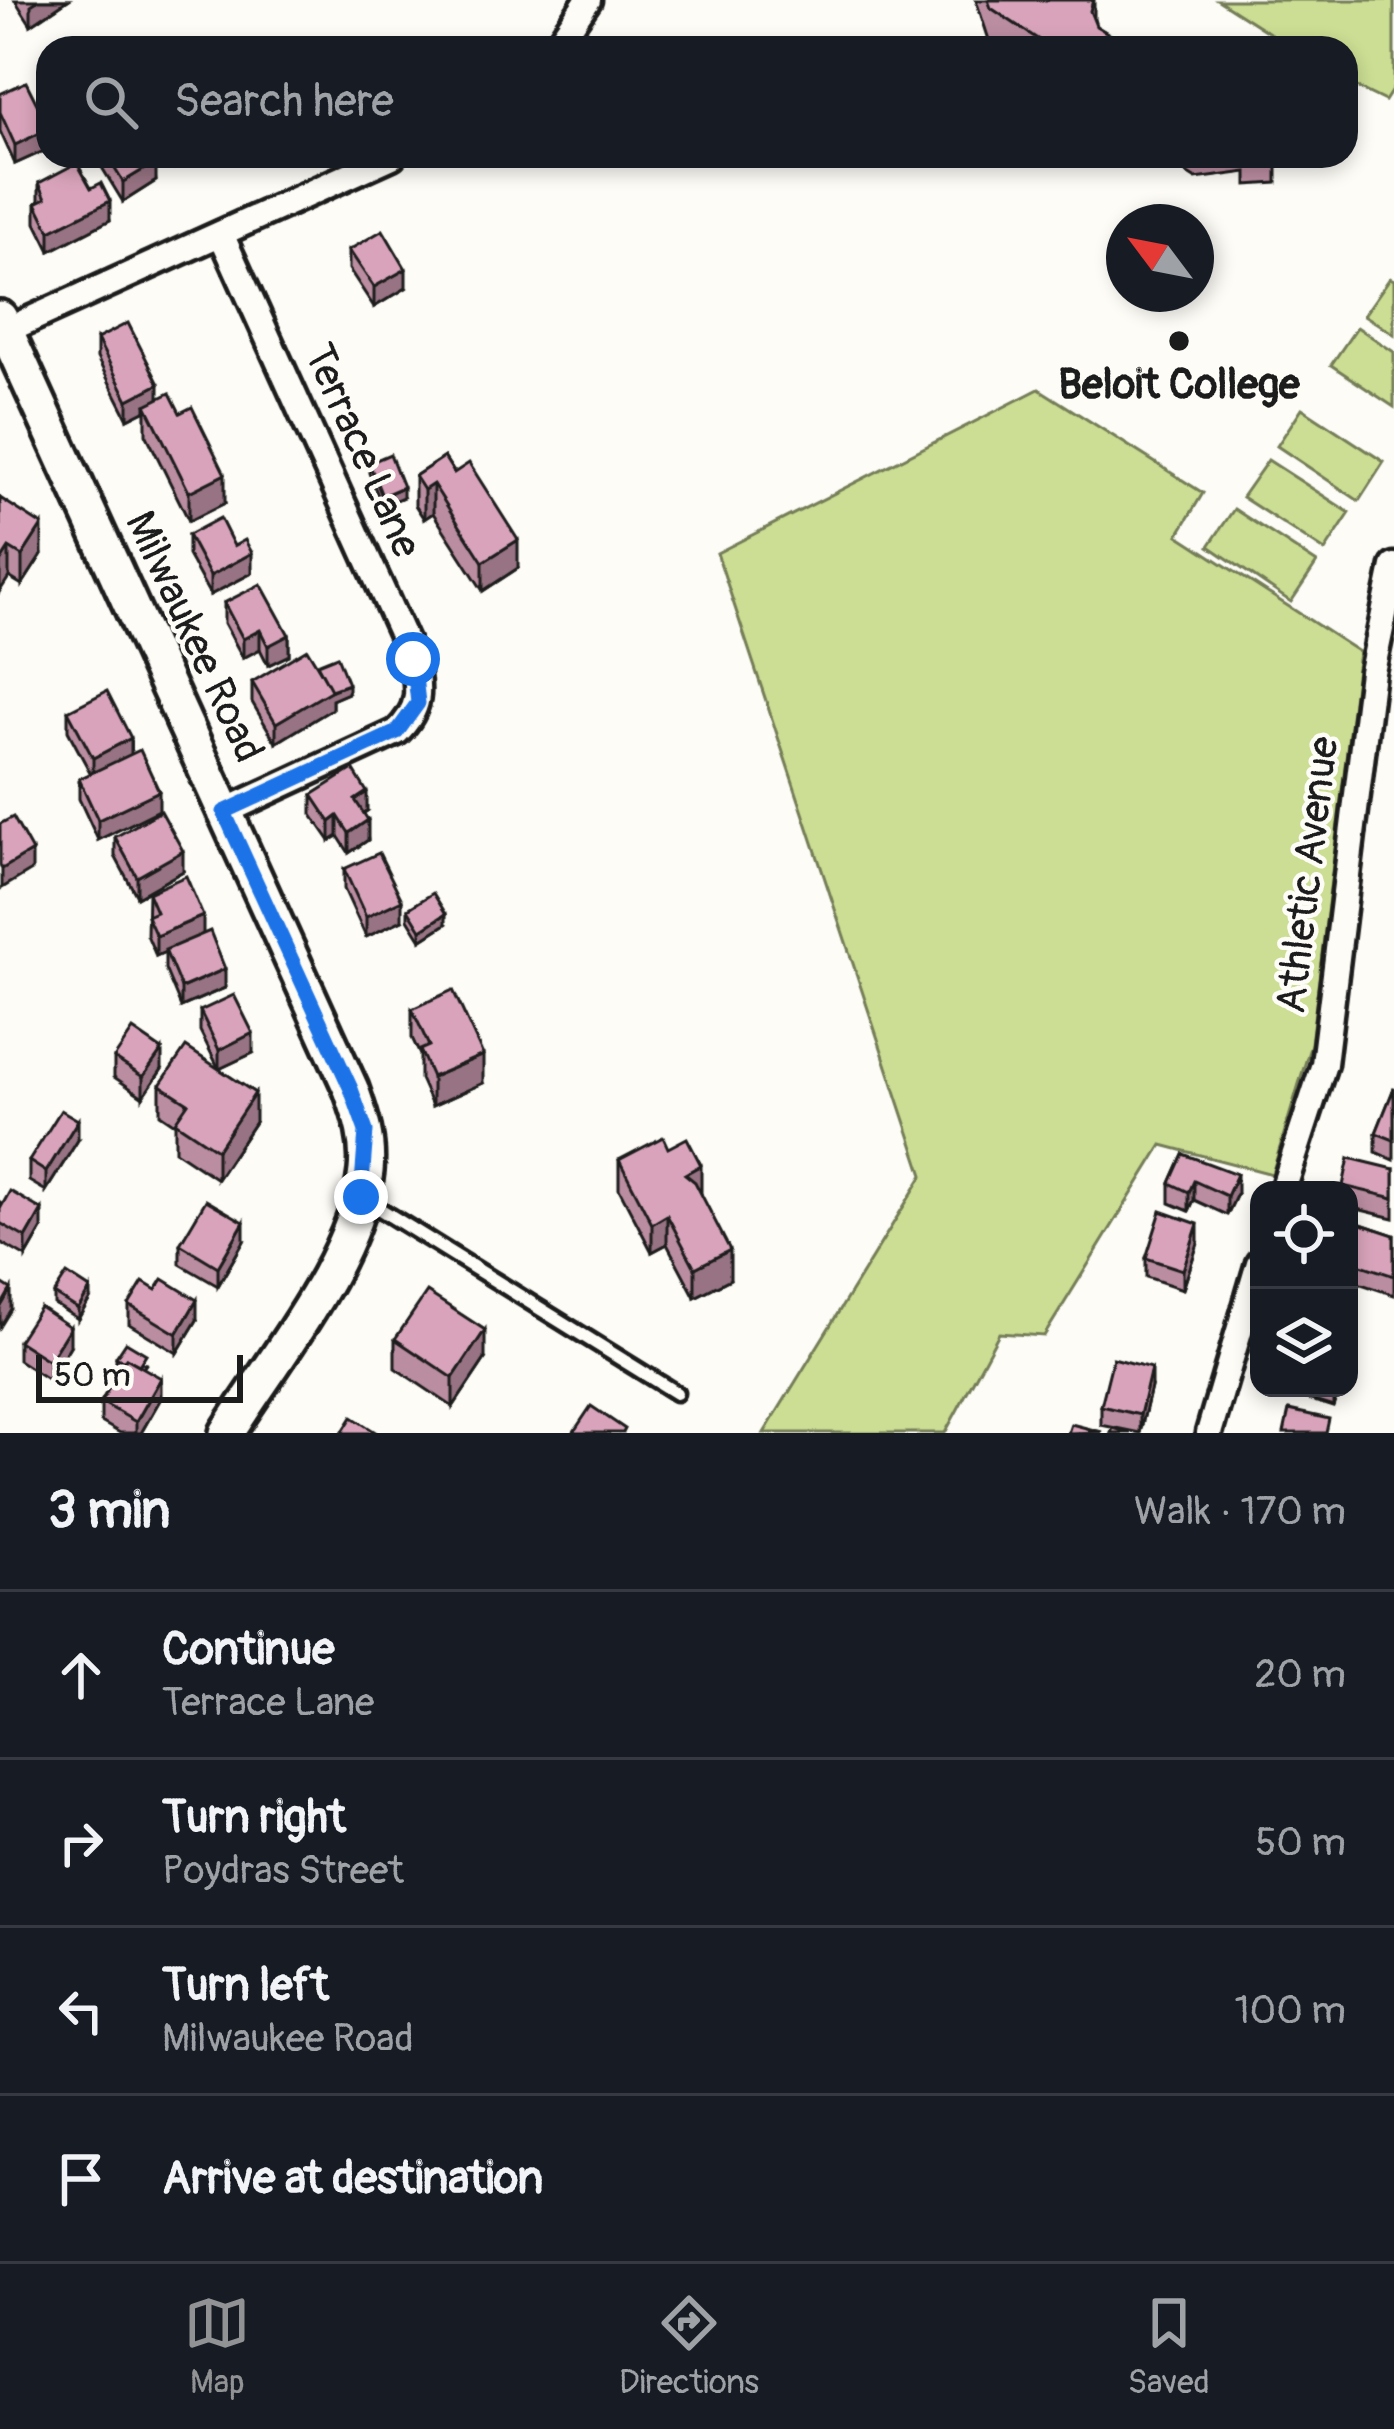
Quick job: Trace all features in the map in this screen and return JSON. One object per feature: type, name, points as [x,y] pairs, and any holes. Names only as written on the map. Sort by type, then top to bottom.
[{"type":"street","points":[[563,36],[587,0]]},
{"type":"street","points":[[2,329],[366,168]]},
{"type":"street","name":"Terrace Lane","points":[[221,234],[413,659],[418,703],[397,732],[224,812]]},
{"type":"street","name":"Milwaukee Road","points":[[2,329],[351,1089],[366,1131],[361,1197]]},
{"type":"street","name":"Athletic Avenue","points":[[1286,1181],[1324,1064],[1383,677],[1394,566]]},
{"type":"street","points":[[227,1433],[322,1281],[361,1197]]},
{"type":"street","points":[[1209,1433],[1251,1289]]},
{"type":"lane","points":[[361,1197],[676,1393]]},
{"type":"green space","points":[[1218,0],[1394,0],[1394,87],[1385,101],[1358,88],[1358,36],[1274,36]]},
{"type":"green space","points":[[1390,278],[1394,280],[1394,334],[1364,315]]},
{"type":"green space","points":[[1357,327],[1394,352],[1394,407],[1331,365]]},
{"type":"green space","points":[[1039,389],[1203,493],[1178,535],[1359,652],[1311,1044],[1272,1174],[1162,1145],[1044,1336],[999,1333],[945,1433],[764,1433],[923,1175],[717,553]]},
{"type":"green space","points":[[1302,408],[1384,462],[1359,501],[1277,446]]},
{"type":"green space","points":[[1268,460],[1350,513],[1325,551],[1242,497]]},
{"type":"green space","points":[[1234,509],[1317,563],[1291,602],[1209,546]]},
{"type":"building","points":[[988,0],[1093,0],[1090,11],[1096,26],[1112,36],[1033,36],[991,8]]},
{"type":"building","points":[[26,82],[36,102],[36,135],[15,145],[0,112],[0,94]]},
{"type":"building","points":[[68,168],[80,168],[91,188],[101,183],[110,201],[50,231],[36,203],[46,198],[39,183]]},
{"type":"building","points":[[114,168],[146,168],[123,182]]},
{"type":"building","points":[[383,230],[406,269],[374,287],[349,250]]},
{"type":"building","points":[[128,323],[159,384],[128,400],[97,339]]},
{"type":"building","points":[[170,393],[180,413],[192,407],[225,474],[189,492],[146,405]]},
{"type":"building","points":[[390,454],[403,487],[382,496],[369,463]]},
{"type":"building","points":[[444,457],[454,473],[469,463],[518,540],[483,562],[433,484],[424,490],[415,476]]},
{"type":"building","points":[[0,498],[42,525],[22,556],[9,548],[0,562]]},
{"type":"building","points":[[220,518],[234,546],[245,540],[252,553],[210,576],[188,535]]},
{"type":"building","points":[[261,584],[289,635],[268,646],[260,630],[243,639],[224,603]]},
{"type":"building","points":[[307,649],[332,690],[276,723],[252,682]]},
{"type":"building","points":[[337,656],[348,684],[331,690],[317,664]]},
{"type":"building","points":[[107,691],[131,738],[93,758],[68,711]]},
{"type":"building","points":[[140,750],[159,791],[98,820],[79,779]]},
{"type":"building","points":[[353,769],[367,792],[355,800],[368,820],[349,833],[338,816],[330,822],[312,795]]},
{"type":"building","points":[[161,811],[183,851],[137,877],[115,837]]},
{"type":"building","points":[[13,817],[32,851],[2,869],[0,824]]},
{"type":"building","points":[[379,853],[402,900],[366,917],[344,869]]},
{"type":"building","points":[[186,876],[203,916],[156,936],[147,916],[156,912],[148,893]]},
{"type":"building","points":[[433,893],[446,914],[421,930],[408,909]]},
{"type":"building","points":[[210,931],[225,969],[181,988],[165,950]]},
{"type":"building","points":[[453,990],[483,1055],[432,1077],[420,1050],[429,1046],[412,1009]]},
{"type":"building","points":[[234,995],[253,1033],[219,1050],[200,1011]]},
{"type":"building","points":[[133,1030],[162,1050],[143,1077],[114,1058]]},
{"type":"building","points":[[186,1047],[255,1093],[217,1150],[175,1122],[188,1103],[160,1085]]},
{"type":"building","points":[[1394,1088],[1394,1140],[1376,1133]]},
{"type":"building","points":[[61,1110],[78,1120],[46,1172],[29,1161]]},
{"type":"building","points":[[663,1137],[668,1148],[687,1138],[701,1165],[685,1174],[695,1182],[730,1250],[695,1268],[667,1215],[652,1224],[619,1160]]},
{"type":"building","points":[[1183,1154],[1237,1174],[1227,1196],[1194,1181],[1189,1192],[1170,1183]]},
{"type":"building","points":[[1349,1158],[1394,1169],[1394,1198],[1358,1190],[1358,1181],[1344,1181]]},
{"type":"building","points":[[10,1191],[42,1210],[26,1238],[0,1223],[0,1209]]},
{"type":"building","points":[[206,1200],[244,1222],[218,1267],[180,1244]]},
{"type":"building","points":[[1161,1211],[1198,1224],[1183,1270],[1146,1258]]},
{"type":"building","points":[[1358,1223],[1394,1235],[1394,1276],[1358,1264]]},
{"type":"building","points":[[67,1274],[90,1289],[78,1309],[54,1294]]},
{"type":"building","points":[[163,1279],[197,1300],[177,1334],[129,1305],[143,1282],[156,1290]]},
{"type":"building","points":[[0,1282],[11,1289],[0,1308]]},
{"type":"building","points":[[427,1292],[485,1330],[453,1378],[395,1339]]},
{"type":"building","points":[[40,1307],[70,1327],[49,1361],[18,1341]]},
{"type":"building","points":[[126,1342],[146,1354],[139,1365],[116,1357]]},
{"type":"building","points":[[126,1358],[161,1378],[136,1422],[101,1402]]},
{"type":"building","points":[[1113,1358],[1151,1368],[1140,1415],[1101,1406]]},
{"type":"building","points":[[591,1406],[625,1429],[623,1433],[573,1433]]},
{"type":"building","points":[[1289,1410],[1329,1419],[1326,1433],[1284,1433]]},
{"type":"building","points":[[352,1417],[377,1433],[342,1433]]},
{"type":"building","points":[[1071,1424],[1102,1432],[1068,1433]]},
{"type":"place","name":"Beloit College","points":[[1179,341]]},
{"type":"route","points":[[361,1197],[366,1131],[224,812],[397,732],[418,703],[413,659]]}]
